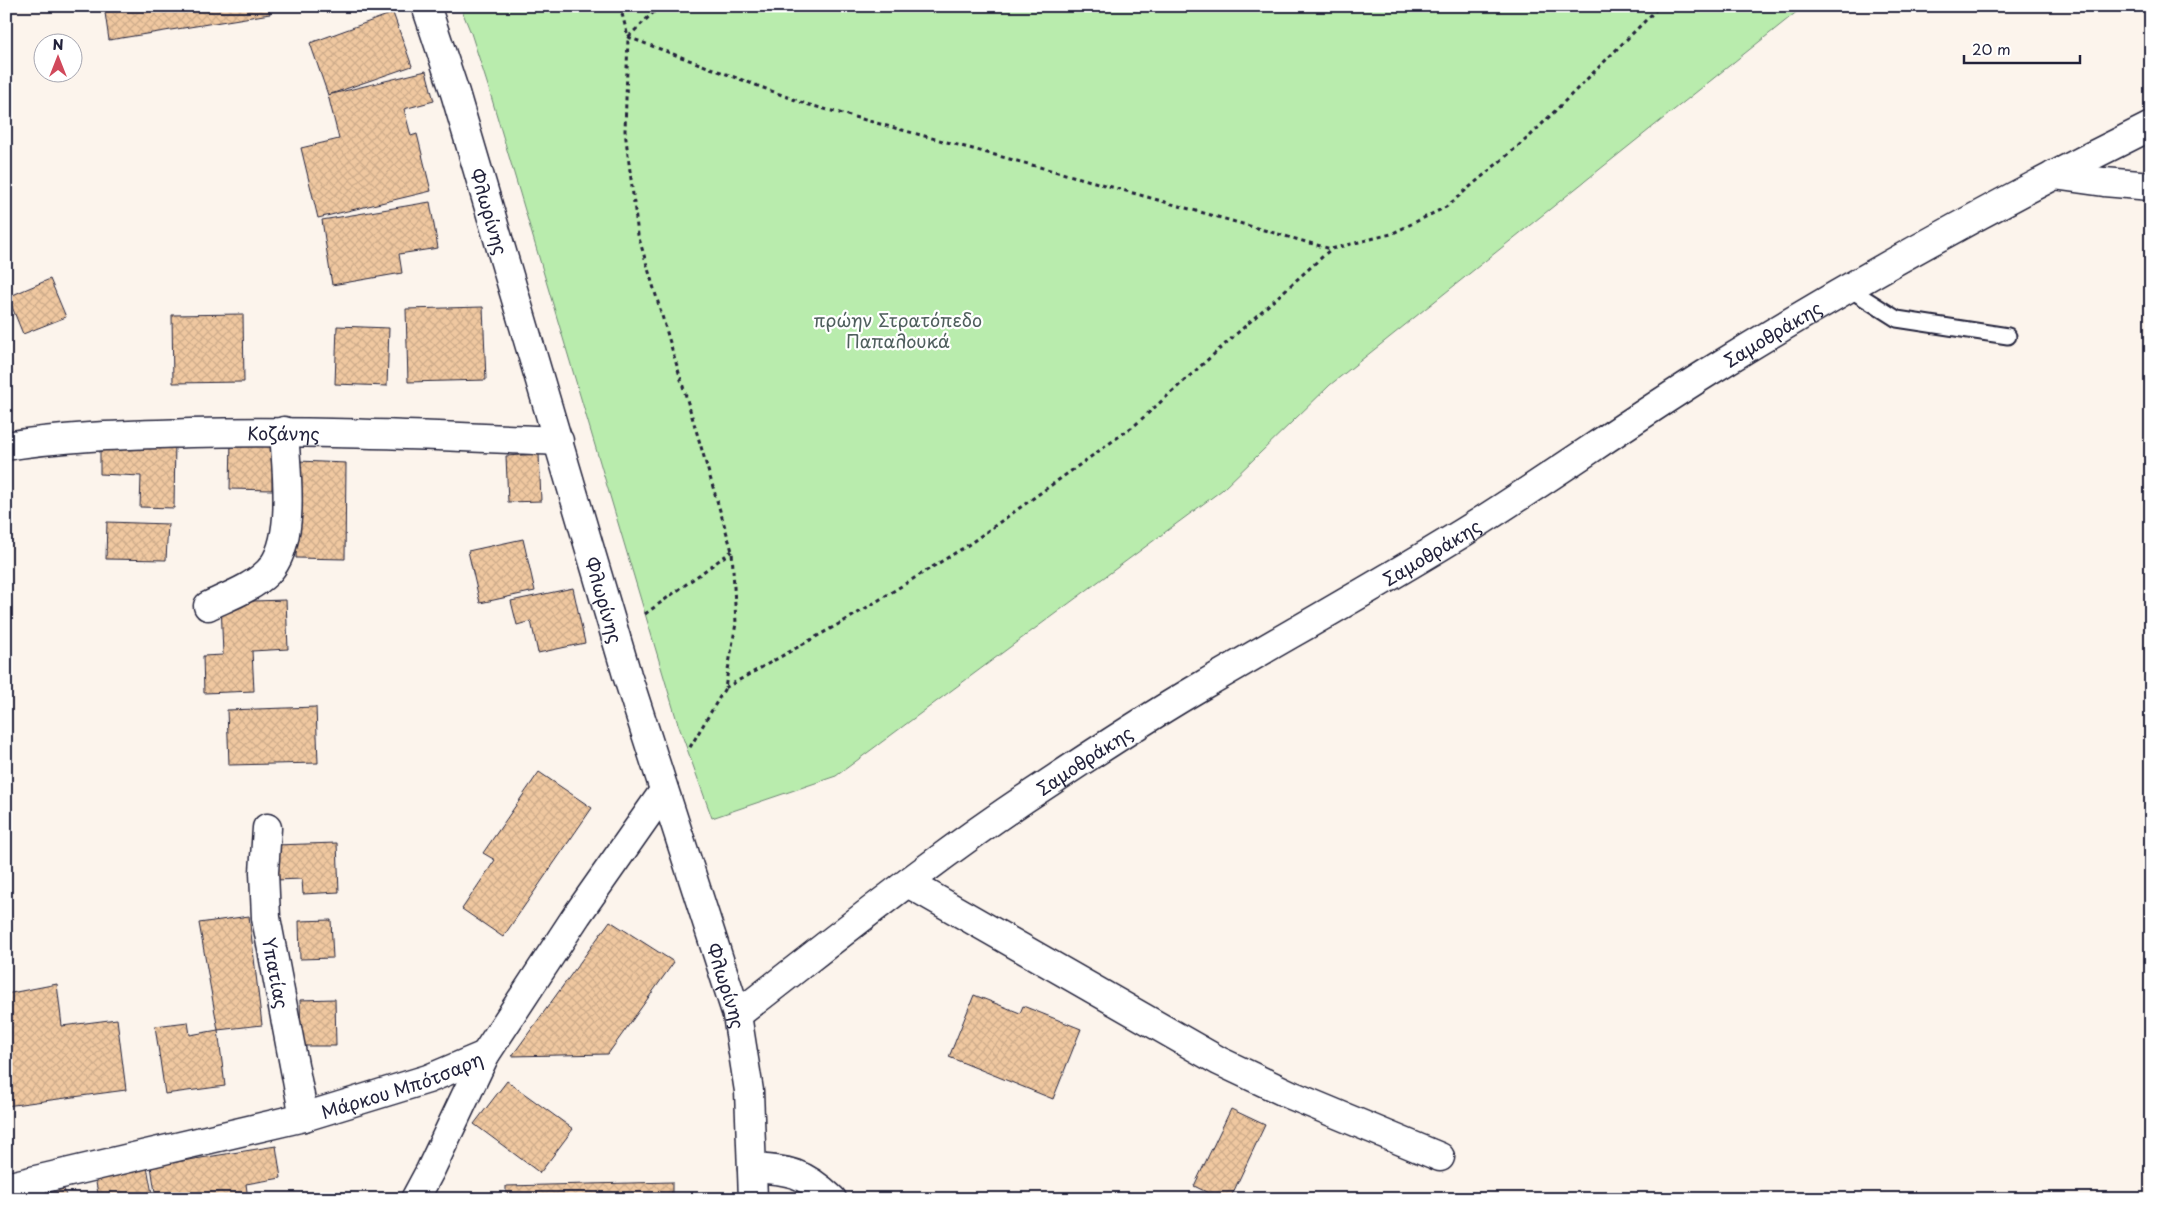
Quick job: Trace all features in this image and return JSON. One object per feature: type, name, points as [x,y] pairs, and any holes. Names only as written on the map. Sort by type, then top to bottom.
[{"type":"street","name":"Φλωρίνης","points":[[426,6],[455,93],[616,635],[737,1015],[749,1091],[753,1199]]},
{"type":"street","name":"Σαμοθράκης","points":[[737,1015],[908,882],[1042,787],[1110,743],[1200,687],[1347,603],[1459,535],[1709,372],[1848,288],[2054,175],[2151,126]]},
{"type":"street","points":[[2054,175],[2151,186]]},
{"type":"street","name":"Κοζάνης","points":[[6,446],[37,441],[124,435],[284,431],[559,441]]},
{"type":"street","points":[[208,606],[258,580],[275,563],[280,554],[287,511],[284,431]]},
{"type":"street","name":"Μάρκου Μπότσαρη","points":[[6,1188],[304,1117],[428,1080],[485,1055],[576,915],[664,790]]},
{"type":"street","name":"Υπατίας","points":[[267,828],[264,872],[266,918],[304,1117]]},
{"type":"street","points":[[908,882],[1219,1061],[1291,1095],[1440,1157]]},
{"type":"street","points":[[415,1199],[485,1055]]},
{"type":"street","points":[[752,1168],[787,1170],[819,1186],[832,1199]]},
{"type":"lane","points":[[1848,288],[1897,319],[2008,336]]},
{"type":"path","points":[[620,6],[628,37],[625,131],[638,235],[732,551],[736,623],[724,688],[664,790]]},
{"type":"path","points":[[628,37],[660,6]]},
{"type":"path","points":[[724,688],[854,616],[968,545],[1135,425],[1332,249],[1391,234],[1446,207],[1530,136],[1660,6]]},
{"type":"path","points":[[628,37],[806,104],[1332,249]]},
{"type":"path","points":[[616,635],[732,551]]},
{"type":"green space","name":"πρώην Στρατόπεδο Παπαλουκά","points":[[460,6],[1804,6],[1330,385],[1222,490],[836,776],[712,818],[677,721],[488,86]]},
{"type":"building","points":[[104,6],[268,6],[270,14],[109,40]]},
{"type":"building","points":[[393,13],[412,66],[328,95],[310,43]]},
{"type":"building","points":[[426,71],[434,101],[404,109],[411,136],[417,134],[431,191],[318,218],[301,148],[339,139],[328,95]]},
{"type":"building","points":[[430,202],[438,248],[399,254],[402,273],[332,285],[322,220]]},
{"type":"building","points":[[50,279],[66,317],[23,334],[8,297]]},
{"type":"building","points":[[483,307],[486,380],[408,382],[406,309]]},
{"type":"building","points":[[243,314],[244,382],[173,383],[172,315]]},
{"type":"building","points":[[337,326],[389,328],[387,386],[335,384]]},
{"type":"building","points":[[100,437],[175,439],[174,508],[140,507],[141,476],[100,474]]},
{"type":"building","points":[[231,438],[273,439],[272,490],[230,489]]},
{"type":"building","points":[[539,454],[541,501],[508,502],[506,456]]},
{"type":"building","points":[[298,461],[346,463],[345,559],[296,558]]},
{"type":"building","points":[[107,522],[168,524],[166,560],[106,559]]},
{"type":"building","points":[[523,539],[535,591],[480,603],[468,551]]},
{"type":"building","points":[[573,588],[585,643],[538,653],[531,621],[517,625],[511,601]]},
{"type":"building","points":[[286,600],[288,649],[252,651],[254,691],[204,693],[203,656],[223,655],[221,602]]},
{"type":"building","points":[[316,707],[318,763],[229,765],[227,710]]},
{"type":"building","points":[[539,772],[592,808],[503,937],[462,909],[495,860],[483,853]]},
{"type":"building","points":[[337,843],[339,892],[303,894],[302,879],[276,880],[275,845]]},
{"type":"building","points":[[249,916],[262,1025],[218,1030],[199,923]]},
{"type":"building","points":[[331,920],[333,958],[300,959],[299,921]]},
{"type":"building","points":[[610,921],[674,962],[608,1054],[512,1056]]},
{"type":"building","points":[[57,984],[62,1026],[117,1019],[126,1090],[6,1106],[6,994]]},
{"type":"building","points":[[974,995],[1020,1013],[1023,1006],[1081,1029],[1053,1099],[949,1057]]},
{"type":"building","points":[[335,999],[336,1046],[301,1046],[300,1000]]},
{"type":"building","points":[[188,1022],[190,1035],[218,1030],[225,1086],[165,1094],[155,1026]]},
{"type":"building","points":[[507,1081],[573,1129],[540,1173],[474,1124]]},
{"type":"building","points":[[1231,1109],[1265,1125],[1230,1199],[1221,1199],[1194,1186]]},
{"type":"building","points":[[276,1146],[281,1178],[246,1184],[248,1199],[156,1199],[151,1166]]},
{"type":"building","points":[[147,1167],[153,1199],[99,1199],[95,1177]]},
{"type":"building","points":[[672,1182],[672,1199],[506,1199],[506,1186]]},
{"type":"building","points":[[64,1189],[67,1199],[25,1199]]}]
